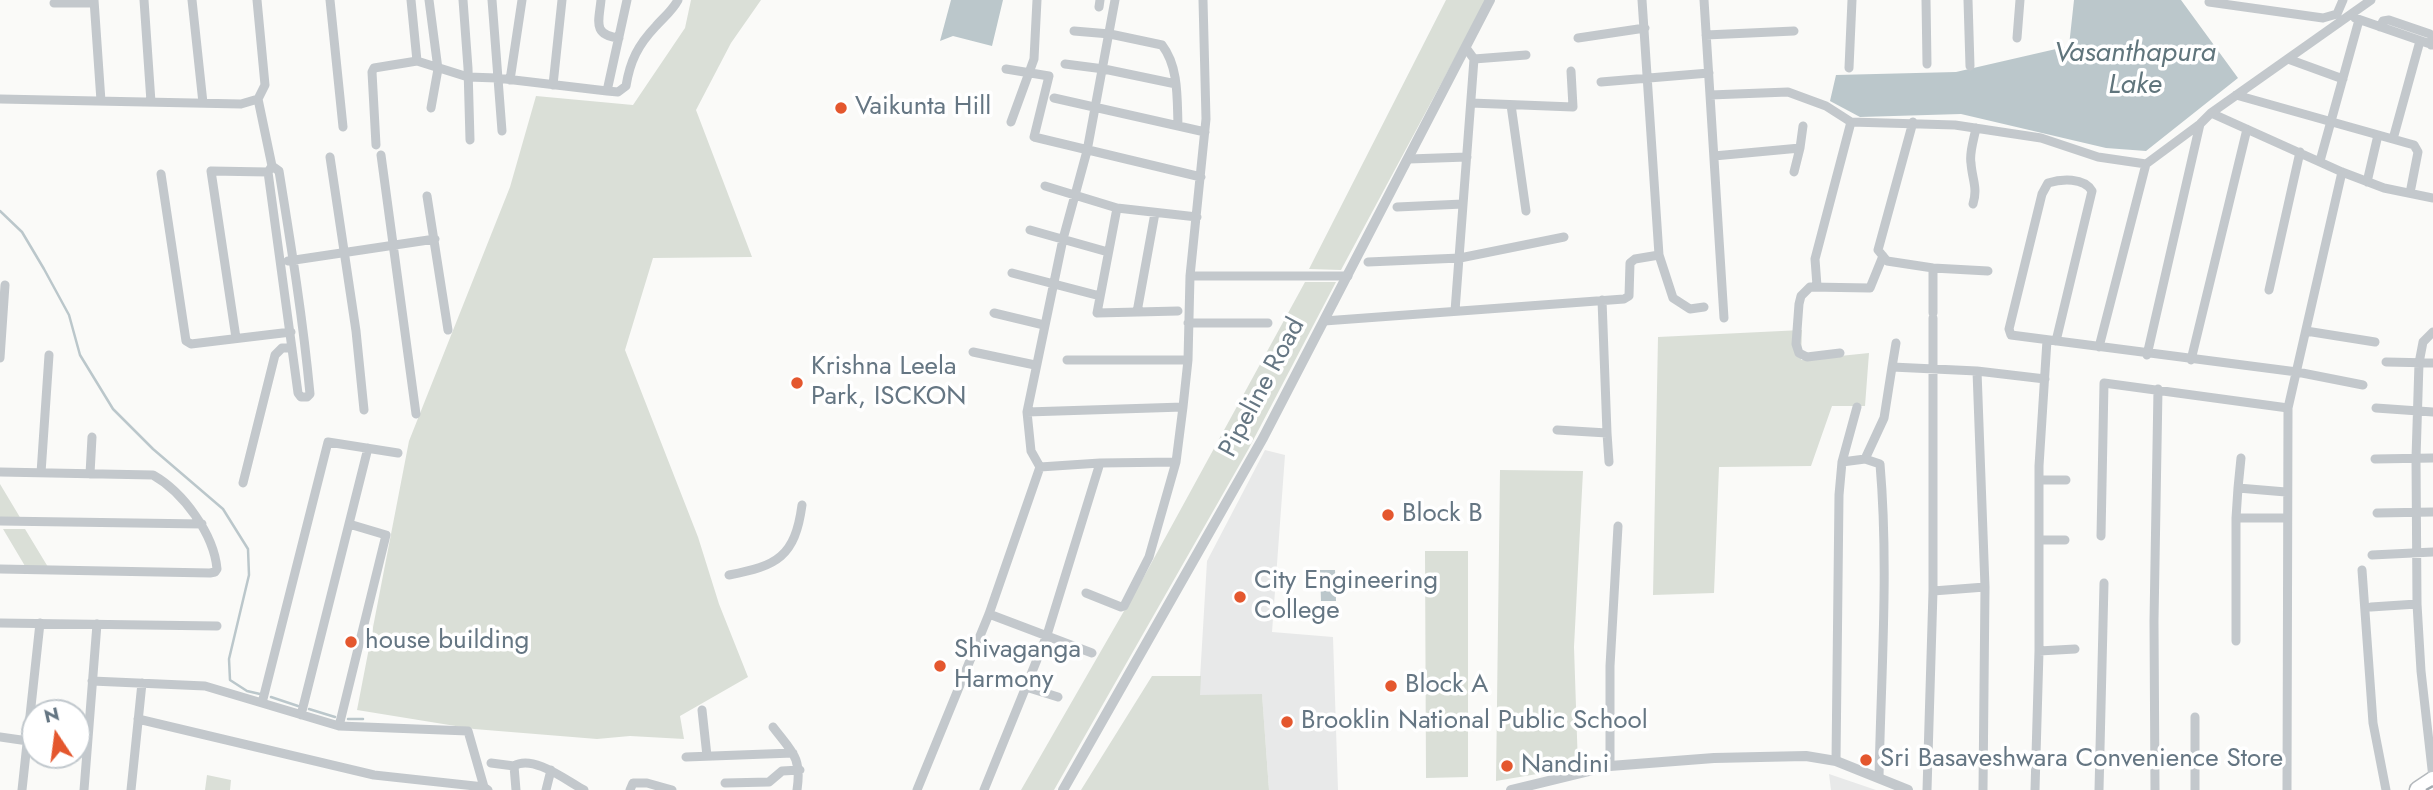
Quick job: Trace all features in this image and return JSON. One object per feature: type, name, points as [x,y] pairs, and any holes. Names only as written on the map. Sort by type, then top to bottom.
[{"type":"highway","points":[[2418,790],[2433,779]]},
{"type":"street","points":[[144,0],[151,102]]},
{"type":"street","points":[[192,0],[203,103]]},
{"type":"street","points":[[236,338],[211,171],[270,169],[279,171],[294,260],[310,394],[301,397],[298,393],[270,169],[258,99],[265,85],[257,0]]},
{"type":"street","points":[[330,0],[343,127]]},
{"type":"street","points":[[411,0],[417,61]]},
{"type":"street","points":[[429,0],[438,69],[431,108]]},
{"type":"street","points":[[463,0],[470,140]]},
{"type":"street","points":[[492,0],[502,131]]},
{"type":"street","points":[[510,80],[522,0]]},
{"type":"street","points":[[553,85],[562,0]]},
{"type":"street","points":[[601,0],[598,24],[601,32],[607,37],[619,38]]},
{"type":"street","points":[[607,91],[627,0]]},
{"type":"street","points":[[376,145],[372,72],[374,68],[417,61],[468,77],[618,92],[626,86],[634,54],[657,24],[672,12],[678,0]]},
{"type":"street","points":[[1012,122],[1036,43],[1037,0]]},
{"type":"street","points":[[917,790],[989,614],[1040,467],[1029,441],[1027,412],[1052,285],[1087,151],[1115,0]]},
{"type":"street","points":[[1086,593],[1124,606],[1149,557],[1176,462],[1188,359],[1191,276],[1205,132],[1203,0]]},
{"type":"street","name":"Pipeline Road","points":[[1063,790],[1230,497],[1348,276],[1490,0]]},
{"type":"street","points":[[1642,0],[1659,255],[1673,298],[1690,309],[1704,307]]},
{"type":"street","points":[[1704,0],[1724,318]]},
{"type":"street","points":[[1849,68],[1852,0]]},
{"type":"street","points":[[1926,0],[1927,64]]},
{"type":"street","points":[[1968,0],[1970,66]]},
{"type":"street","points":[[2017,38],[2020,0]]},
{"type":"street","points":[[2209,2],[2323,18],[2337,14],[2343,0]]},
{"type":"street","points":[[2099,347],[2146,164],[2236,95],[2355,18],[2371,0]]},
{"type":"street","points":[[54,3],[94,1],[101,101]]},
{"type":"street","points":[[2355,18],[2380,27],[2432,45],[2430,34],[2389,20],[2383,21],[2380,27]]},
{"type":"street","points":[[2320,161],[2343,79],[2355,18]]},
{"type":"street","points":[[1578,38],[1645,28]]},
{"type":"street","points":[[1074,31],[1110,34],[1162,45],[1167,52],[1177,84],[1178,125]]},
{"type":"street","points":[[1706,35],[1794,31]]},
{"type":"street","points":[[2393,139],[2420,41]]},
{"type":"street","points":[[1455,311],[1474,59],[1466,48]]},
{"type":"street","points":[[1474,59],[1526,55]]},
{"type":"street","points":[[2288,59],[2343,79]]},
{"type":"street","points":[[1065,64],[1177,84]]},
{"type":"street","points":[[1006,69],[1049,76],[1034,137],[1201,177]]},
{"type":"street","points":[[1471,103],[1573,107],[1571,71]]},
{"type":"street","points":[[1601,82],[1648,76],[1709,74]]},
{"type":"street","points":[[1710,95],[1788,92],[1826,106],[1852,122],[1913,122],[1976,128],[2041,138],[2098,157],[2146,164]]},
{"type":"street","points":[[2236,95],[2417,147],[2410,193]]},
{"type":"street","points":[[1054,98],[1205,132]]},
{"type":"street","points":[[0,99],[241,104],[258,99]]},
{"type":"street","points":[[1511,105],[1526,212]]},
{"type":"street","points":[[2211,113],[2367,182],[2433,198]]},
{"type":"street","points":[[1817,286],[1815,259],[1852,122]]},
{"type":"street","points":[[1913,122],[1878,250],[1887,261],[1933,268],[1988,271]]},
{"type":"street","points":[[2147,355],[2200,124]]},
{"type":"street","points":[[1794,172],[1803,126]]},
{"type":"street","points":[[1973,204],[1976,182],[1970,161],[1976,128]]},
{"type":"street","points":[[2191,360],[2247,129]]},
{"type":"street","points":[[2367,182],[2378,135]]},
{"type":"street","points":[[1714,156],[1800,148]]},
{"type":"street","points":[[2269,290],[2300,152]]},
{"type":"street","points":[[381,155],[416,414]]},
{"type":"street","points":[[330,157],[356,331],[364,410]]},
{"type":"street","points":[[1409,159],[1467,157]]},
{"type":"street","points":[[2287,790],[2288,408],[2342,172]]},
{"type":"street","points":[[161,174],[186,341],[191,344],[291,332]]},
{"type":"street","points":[[2035,790],[2039,651],[2039,480],[2045,379],[2052,340],[2092,191],[2089,185],[2081,181],[2058,180],[2048,183],[2042,194],[2009,329],[2011,335],[2052,340],[2147,355],[2297,372],[2363,384]]},
{"type":"street","points":[[1045,186],[1117,208],[1197,218]]},
{"type":"street","points":[[427,196],[448,330]]},
{"type":"street","points":[[1397,207],[1463,204]]},
{"type":"street","points":[[1117,208],[1097,313],[1178,311]]},
{"type":"street","points":[[1137,312],[1155,213]]},
{"type":"street","points":[[1030,230],[1108,252]]},
{"type":"street","points":[[1368,262],[1460,258],[1564,237]]},
{"type":"street","points":[[281,262],[435,239]]},
{"type":"street","points":[[1324,321],[1627,298],[1630,263],[1635,259],[1659,255]]},
{"type":"street","points":[[1840,352],[1807,357],[1797,349],[1801,296],[1810,287],[1817,286],[1870,288],[1883,256]]},
{"type":"street","points":[[1927,790],[1933,591],[1933,268]]},
{"type":"street","points":[[1012,274],[1100,296]]},
{"type":"street","points":[[1191,276],[1348,276]]},
{"type":"street","points":[[0,358],[5,285]]},
{"type":"street","points":[[1602,300],[1609,462]]},
{"type":"street","points":[[994,313],[1044,325]]},
{"type":"street","points":[[1188,323],[1268,323]]},
{"type":"street","points":[[2306,331],[2375,342]]},
{"type":"street","points":[[2433,332],[2423,342],[2419,363],[2416,458],[2417,604],[2421,671],[2433,779]]},
{"type":"street","points":[[1865,459],[1884,418],[1896,343]]},
{"type":"street","points":[[243,483],[275,355],[282,348],[292,348]]},
{"type":"street","points":[[973,352],[1035,365]]},
{"type":"street","points":[[41,473],[49,355]]},
{"type":"street","points":[[1067,360],[1188,359]]},
{"type":"street","points":[[2386,362],[2433,363]]},
{"type":"street","points":[[1892,367],[1977,371],[2045,379]]},
{"type":"street","points":[[1977,371],[1985,587],[1983,790]]},
{"type":"street","points":[[2101,536],[2104,383],[2288,408]]},
{"type":"street","points":[[2155,790],[2154,621],[2158,389]]},
{"type":"street","points":[[1027,412],[1183,407]]},
{"type":"street","points":[[1836,761],[1839,495],[1842,462],[1857,407]]},
{"type":"street","points":[[2376,408],[2433,412]]},
{"type":"street","points":[[1557,430],[1607,433]]},
{"type":"street","points":[[90,474],[92,438]]},
{"type":"street","points":[[262,703],[328,442],[398,453]]},
{"type":"street","points":[[300,715],[368,448]]},
{"type":"street","points":[[2236,641],[2236,518],[2241,458]]},
{"type":"street","points":[[2375,459],[2433,458]]},
{"type":"street","points":[[1842,462],[1865,459],[1881,464],[1884,541],[1879,778]]},
{"type":"street","points":[[1040,467],[1176,462]]},
{"type":"street","points":[[984,790],[1047,635],[1100,463]]},
{"type":"street","points":[[0,472],[153,475],[167,486],[202,524],[216,557],[217,569],[213,573],[0,569]]},
{"type":"street","points":[[2039,480],[2066,480]]},
{"type":"street","points":[[2238,488],[2286,492]]},
{"type":"street","points":[[729,575],[773,564],[792,542],[800,525],[803,505]]},
{"type":"street","points":[[2377,513],[2433,512]]},
{"type":"street","points":[[2236,518],[2287,518]]},
{"type":"street","points":[[0,521],[202,524]]},
{"type":"street","points":[[339,726],[386,535],[349,524]]},
{"type":"street","points":[[1611,766],[1610,666],[1618,526]]},
{"type":"street","points":[[2039,540],[2065,540]]},
{"type":"street","points":[[2372,555],[2433,552]]},
{"type":"street","points":[[2362,570],[2374,723],[2386,790]]},
{"type":"street","points":[[2099,790],[2104,583]]},
{"type":"street","points":[[1933,591],[1985,587]]},
{"type":"street","points":[[2371,607],[2417,604]]},
{"type":"street","points":[[989,614],[1092,653]]},
{"type":"street","points":[[0,623],[217,626]]},
{"type":"street","points":[[32,699],[40,624]]},
{"type":"street","points":[[84,790],[97,624]]},
{"type":"street","points":[[2039,651],[2075,649]]},
{"type":"street","points":[[92,681],[205,686],[339,726],[468,731],[486,789],[374,775],[138,719]]},
{"type":"street","points":[[131,790],[142,683]]},
{"type":"street","points":[[1026,687],[1058,697]]},
{"type":"street","points":[[702,710],[707,756]]},
{"type":"street","points":[[2195,717],[2195,790]]},
{"type":"street","points":[[773,727],[793,753],[800,770],[797,790]]},
{"type":"street","points":[[0,737],[21,740]]},
{"type":"street","points":[[686,757],[793,753]]},
{"type":"street","points":[[1510,790],[1611,766],[1655,761],[1805,756],[1836,761],[1908,790]]},
{"type":"street","points":[[491,763],[514,766],[524,763],[551,770],[578,788]]},
{"type":"street","points":[[514,766],[516,790]]},
{"type":"street","points":[[22,790],[25,769]]},
{"type":"street","points":[[546,790],[551,770]]},
{"type":"street","points":[[725,783],[769,782],[782,771],[800,770]]},
{"type":"street","points":[[630,790],[633,783],[641,783],[672,790]]},
{"type":"shaded area","points":[[691,0],[761,0],[731,43],[696,110],[752,257],[653,258],[625,350],[698,537],[719,604],[748,677],[680,716],[684,739],[630,736],[597,739],[474,729],[357,710],[409,441],[510,187],[536,96],[633,105],[685,28]]},
{"type":"shaded area","points":[[1446,0],[1486,0],[1341,270],[1309,269]]},
{"type":"shaded area","points":[[1305,282],[1336,282],[1248,450],[1054,790],[1021,790],[1147,571]]},
{"type":"shaded area","points":[[1802,330],[1801,360],[1869,353],[1865,406],[1832,406],[1811,466],[1719,467],[1714,593],[1653,595],[1658,337]]},
{"type":"shaded area","name":"City Engineering College","points":[[1265,450],[1285,455],[1272,632],[1333,637],[1338,790],[1269,790],[1262,695],[1199,695],[1207,561]]},
{"type":"shaded area","points":[[1500,470],[1583,471],[1574,647],[1578,767],[1496,781]]},
{"type":"shaded area","points":[[0,484],[21,519],[0,520]]},
{"type":"shaded area","points":[[3,529],[25,529],[48,567],[25,566]]},
{"type":"shaded area","points":[[1425,551],[1468,551],[1468,777],[1426,778]]},
{"type":"shaded area","points":[[1152,676],[1201,676],[1200,695],[1262,694],[1269,790],[1081,790]]},
{"type":"shaded area","points":[[1829,774],[1876,790],[1831,790]]},
{"type":"shaded area","points":[[207,775],[231,780],[230,790],[205,790]]},
{"type":"water","points":[[951,0],[1003,0],[992,46],[953,36],[940,41]]},
{"type":"water","name":"Vasanthapura Lake","points":[[2074,0],[2181,0],[2238,78],[2146,151],[2106,148],[1961,114],[1860,117],[1830,101],[1836,75],[1956,72],[2069,46]]},
{"type":"water","points":[[1320,570],[1335,570],[1336,601],[1321,601]]},
{"type":"waterway","points":[[0,211],[22,232],[44,269],[69,315],[80,355],[113,409],[153,449],[223,509],[248,549],[249,575],[229,659],[230,680],[247,691],[260,694]]},
{"type":"waterway","points":[[271,697],[298,706]]},
{"type":"waterway","points":[[309,709],[335,717]]},
{"type":"waterway","points":[[348,719],[363,719]]},
{"type":"railway","points":[[2426,790],[2433,786]]},
{"type":"place","name":"Vaikunta Hill","points":[[841,108]]},
{"type":"place","name":"Krishna Leela Park, ISCKON","points":[[797,383]]},
{"type":"place","name":"Block B","points":[[1388,515]]},
{"type":"place","name":"City Engineering College","points":[[1240,597]]},
{"type":"place","name":"house building","points":[[351,642]]},
{"type":"place","name":"Shivaganga Harmony","points":[[940,666]]},
{"type":"place","name":"Block A","points":[[1391,686]]},
{"type":"place","name":"Brooklin National Public School","points":[[1287,722]]},
{"type":"place","name":"Sri Basaveshwara Convenience Store","points":[[1866,760]]},
{"type":"place","name":"Nandini","points":[[1507,766]]}]
